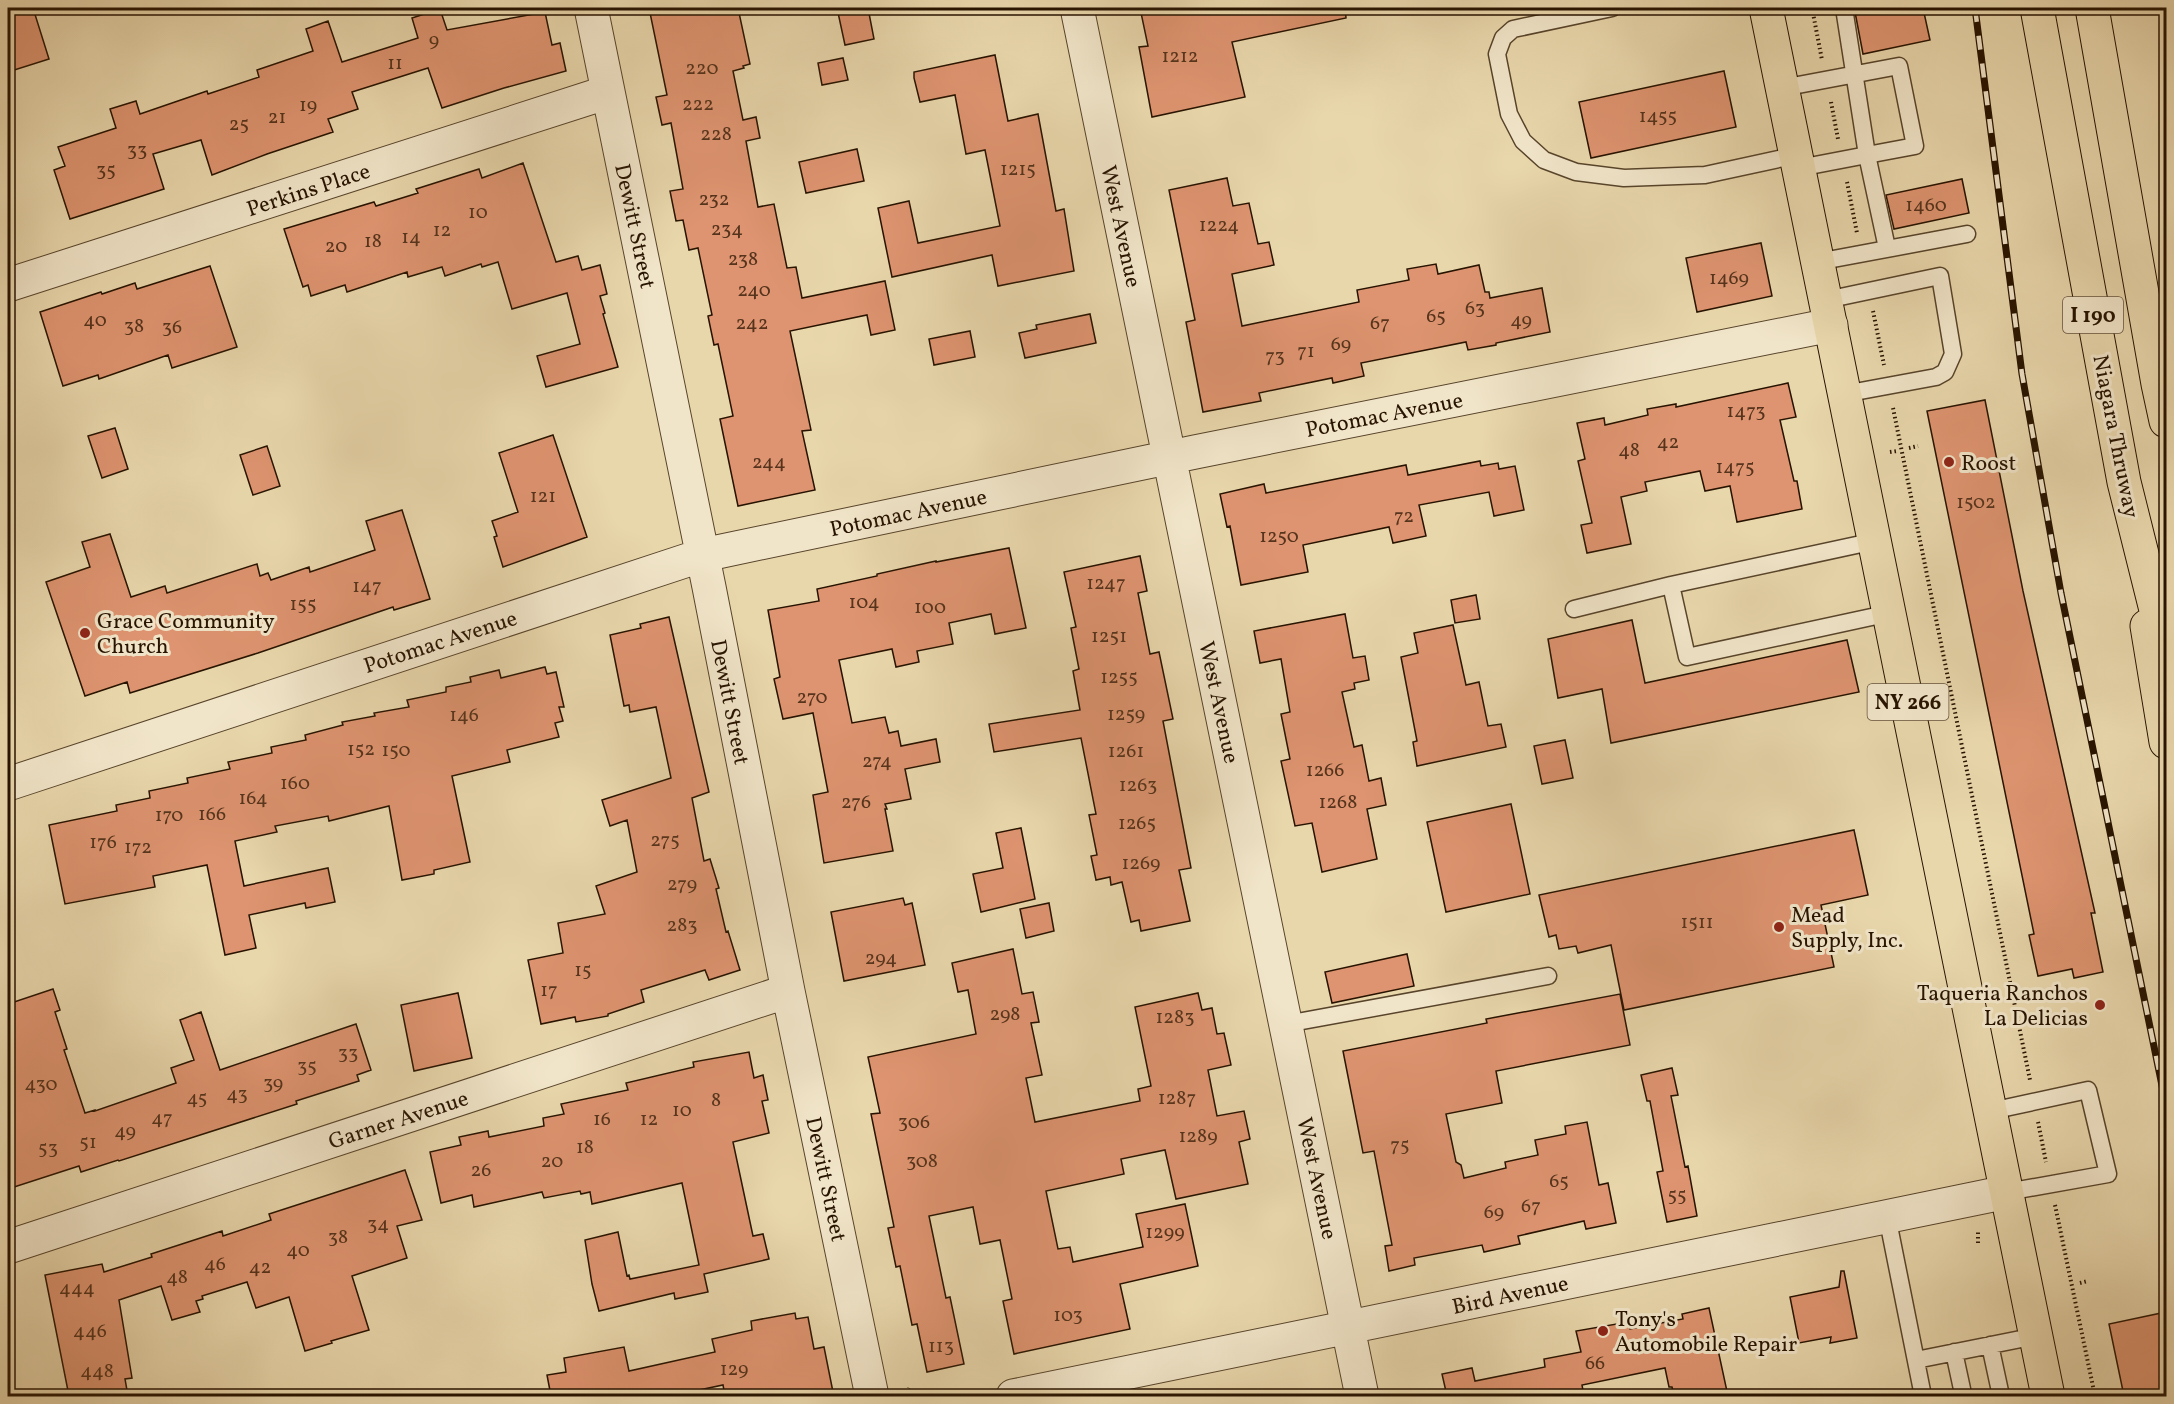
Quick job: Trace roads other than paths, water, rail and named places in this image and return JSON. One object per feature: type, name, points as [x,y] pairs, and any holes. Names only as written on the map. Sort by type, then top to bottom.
[{"type":"main road","name":"NY 266","points":[[1766,8],[2048,1396]]},
{"type":"main road","name":"Niagara Thruway","points":[[2037,8],[2124,482],[2166,650]]},
{"type":"main road","name":"I 190","points":[[2092,8],[2157,384],[2166,421]]},
{"type":"main road","points":[[2124,482],[2166,742]]},
{"type":"street","name":"Dewitt Street","points":[[591,8],[872,1396]]},
{"type":"street","name":"West Avenue","points":[[1077,8],[1362,1396]]},
{"type":"street","name":"Perkins Place","points":[[8,285],[608,92]]},
{"type":"street","name":"Potomac Avenue","points":[[8,784],[703,555],[1170,457],[1828,313]]},
{"type":"street","name":"Garner Avenue","points":[[8,1247],[788,990]]},
{"type":"street","name":"Bird Avenue","points":[[1013,1396],[2007,1192]]},
{"type":"lane","points":[[1612,8],[1513,30],[1503,38],[1497,54],[1509,114],[1523,141],[1544,160],[1576,172],[1624,178],[1705,174],[1798,162],[1842,159],[1915,146],[1899,66],[1782,88]]},
{"type":"lane","points":[[1844,8],[1868,155],[1887,248]]},
{"type":"lane","points":[[1817,262],[1967,234]]},
{"type":"lane","points":[[1828,313],[1869,292],[1940,276],[1953,354],[1945,372],[1936,377],[1844,394]]},
{"type":"lane","points":[[1574,609],[1671,585],[1875,541]]},
{"type":"lane","points":[[1671,585],[1687,657],[1890,613]]},
{"type":"lane","points":[[1286,1024],[1548,976]]},
{"type":"lane","points":[[1991,1111],[2088,1090],[2108,1174],[2007,1192]]},
{"type":"lane","points":[[1887,1216],[1923,1396]]},
{"type":"lane","points":[[1916,1360],[2036,1336]]},
{"type":"lane","points":[[1990,1345],[2001,1396]]},
{"type":"lane","points":[[1954,1352],[1962,1389]]},
{"type":"railway","points":[[1975,8],[2022,374],[2061,593],[2166,1105]]},
{"type":"place","name":"Roost","points":[[1949,462]]},
{"type":"place","name":"Grace Community Church","points":[[85,633]]},
{"type":"place","name":"Mead Supply, Inc.","points":[[1779,927]]},
{"type":"place","name":"Taqueria Ranchos La Delicias","points":[[2100,1005]]},
{"type":"place","name":"Tony's Automobile Repair","points":[[1603,1331]]}]
